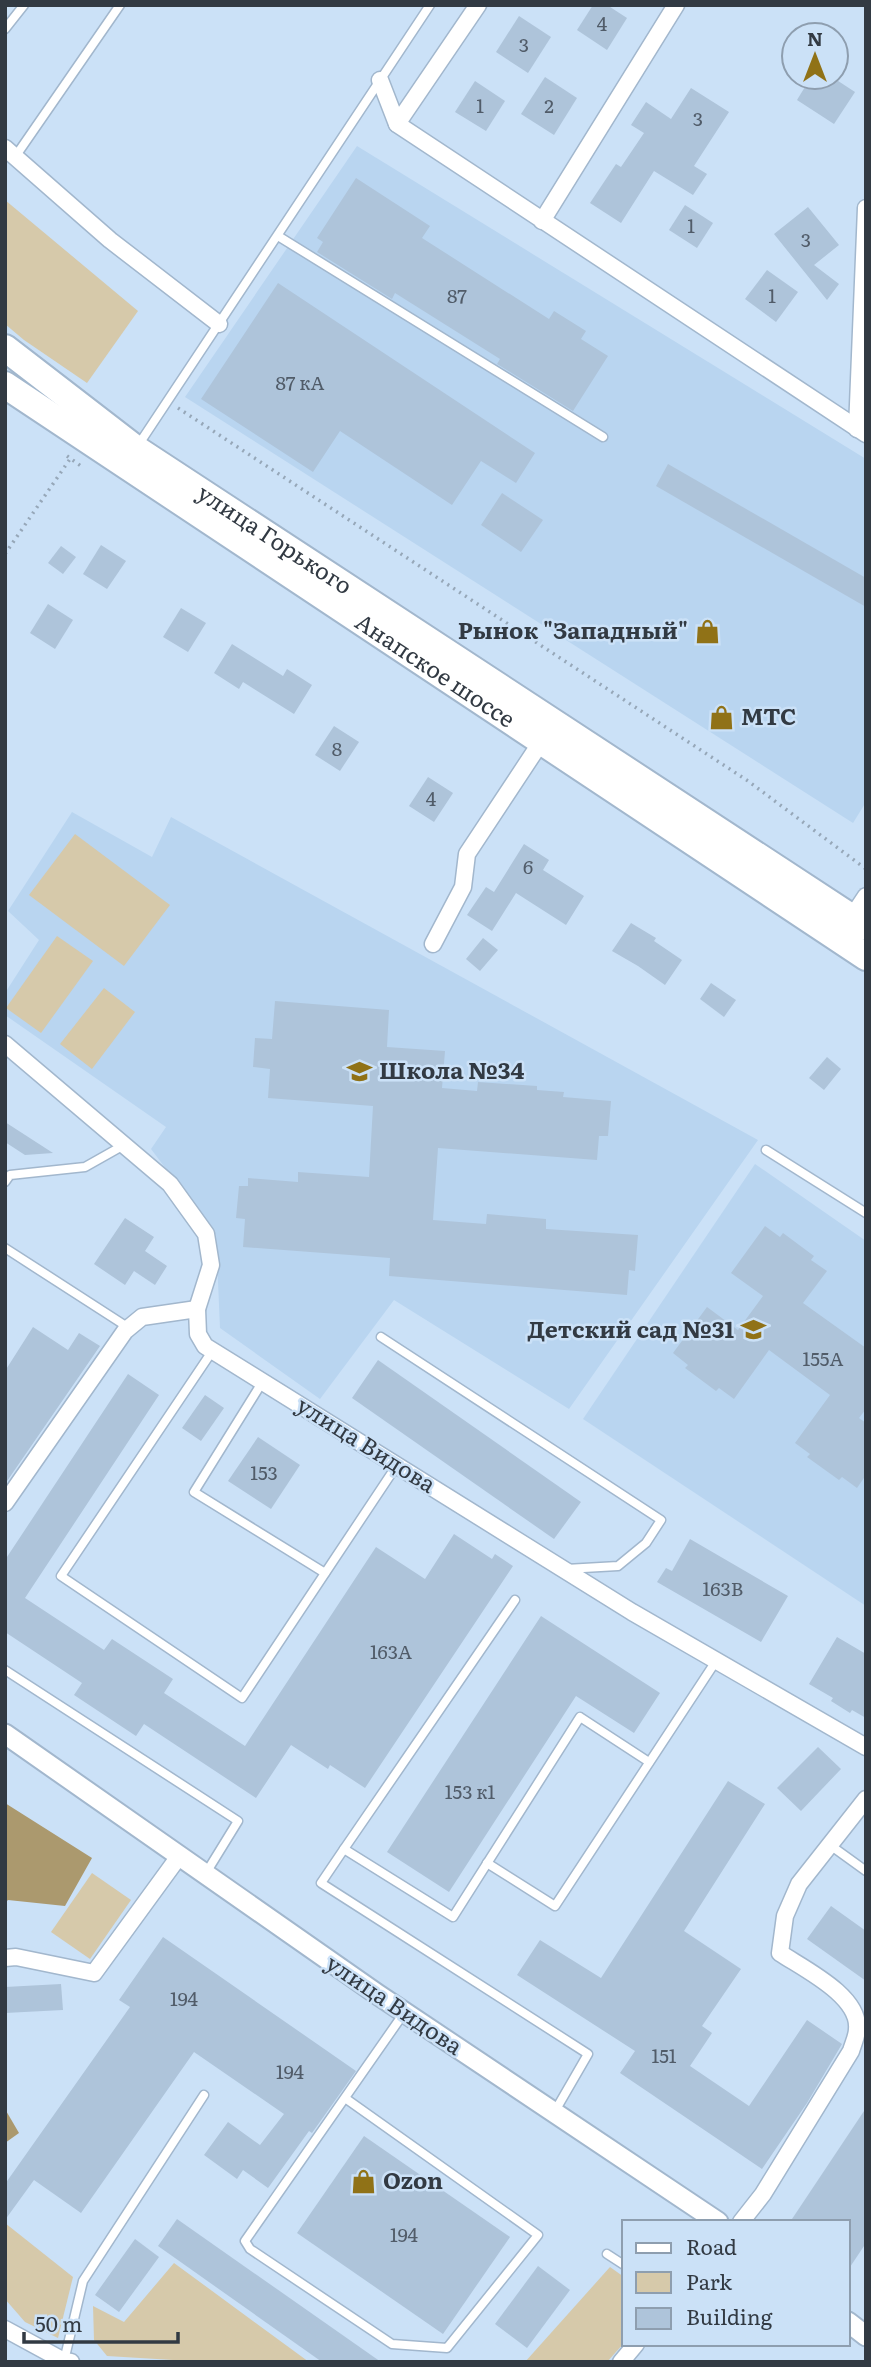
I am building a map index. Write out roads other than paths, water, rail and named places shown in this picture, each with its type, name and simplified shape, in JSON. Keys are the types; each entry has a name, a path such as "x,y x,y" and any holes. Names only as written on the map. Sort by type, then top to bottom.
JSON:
{"highway":[{"name":"улица Горького","path":"5,348 136,449 547,732"},
{"name":"Анапское шоссе","path":"5,384 547,732 866,957"},
{"name":"Анапское шоссе","path":"547,732 861,913"}],"street":[{"path":"397,124 478,5"},
{"path":"542,221 676,5"},
{"path":"380,80 397,124 862,432"},
{"path":"10,153 110,240 219,324"},
{"path":"862,432 866,208"},
{"path":"433,944 463,887 467,854 547,732"},
{"name":"улица Видова","path":"5,1044 170,1184 206,1234 211,1265 197,1309 198,1334 205,1346 563,1569 866,1747"},
{"path":"5,1503 129,1328 142,1317 197,1309"},
{"name":"улица Видова","path":"5,1734 404,2013 715,2220"},
{"path":"743,2220 763,2194 851,2051 860,2019 845,1997 780,1953 785,1916 799,1884 866,1798"},
{"path":"5,1958 16,1957 94,1973 180,1855"},
{"path":"850,2324 866,2336"},
{"path":"5,2329 64,2361 71,2362"},
{"path":"621,2362 634,2346"}],"lane":[{"path":"5,29 24,5"},
{"path":"10,153 120,5"},
{"path":"136,449 430,5"},
{"path":"278,236 603,437"},
{"path":"5,1182 10,1175 85,1167 124,1145"},
{"path":"766,1150 866,1213"},
{"path":"5,1248 129,1328"},
{"path":"381,1337 661,1520 646,1544 618,1566 563,1569"},
{"path":"213,1350 61,1576 242,1698 397,1465"},
{"path":"263,1381 194,1492 325,1573"},
{"path":"515,1600 321,1882 588,2054 554,2113"},
{"path":"487,1863 555,1906 716,1661"},
{"path":"5,1670 238,1821 206,1873"},
{"path":"344,1849 453,1917 580,1717 649,1762"},
{"path":"830,1845 866,1871"},
{"path":"345,2098 538,2235 447,2348 392,2344 250,2249 246,2241 345,2098 404,2013"},
{"path":"64,2361 83,2281 204,2095"},
{"path":"607,2254 622,2264"}],"place":[{"name":"Рынок \"Западный\"","path":"708,631"},
{"name":"МТС","path":"721,717"},
{"name":"Школа №34","path":"359,1071"},
{"name":"Детский сад №31","path":"754,1330"},
{"name":"Ozon","path":"363,2181"}]}
